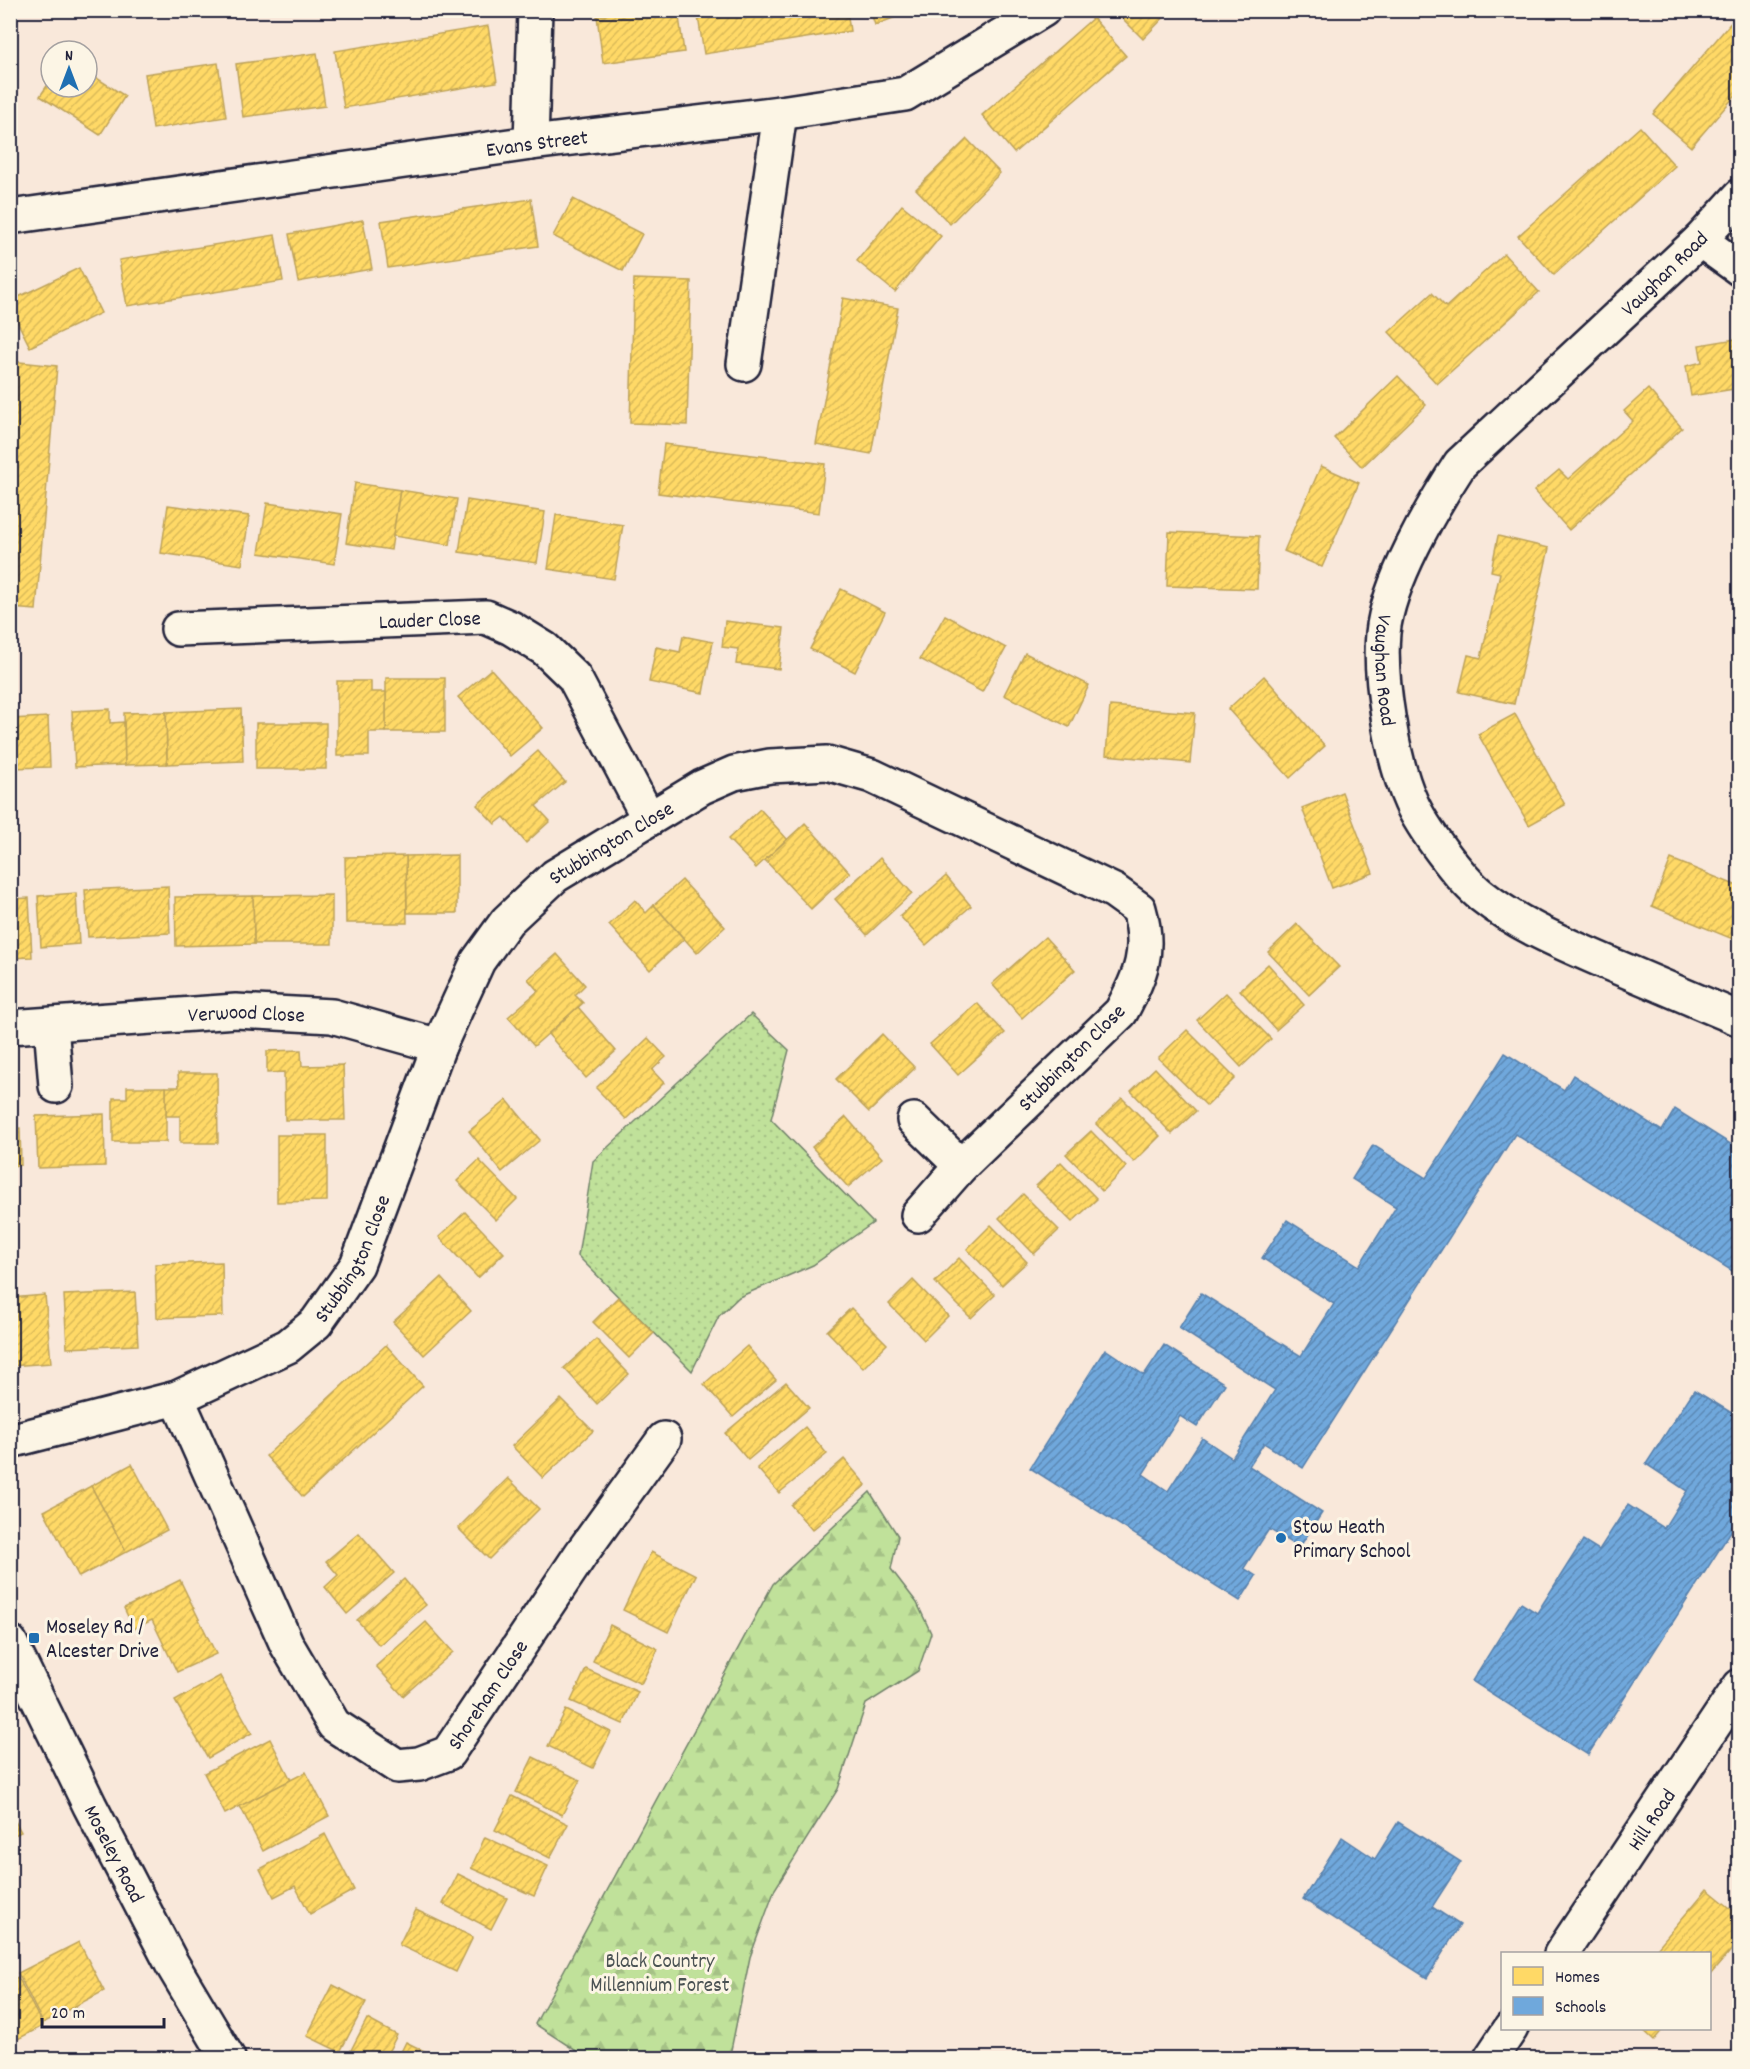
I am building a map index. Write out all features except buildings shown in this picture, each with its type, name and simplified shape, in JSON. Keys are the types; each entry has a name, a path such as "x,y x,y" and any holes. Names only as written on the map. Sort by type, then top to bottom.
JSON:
{"street":[{"path":"531,143 536,10"},
{"name":"Evans Street","path":"10,217 531,143 780,113 905,94 1043,10"},
{"path":"744,363 780,113"},
{"name":"Vaughan Road","path":"1740,196 1701,240 1460,464 1435,502 1389,603 1383,632 1383,678 1394,746 1411,802 1439,846 1480,894 1530,929 1740,1019"},
{"path":"1701,240 1740,269"},
{"name":"Lauder Close","path":"178,629 486,617 511,628 545,650 574,677 649,819"},
{"name":"Stubbington Close","path":"10,1441 177,1398 288,1346 315,1323 357,1265 439,1046 478,961 507,921 555,876 702,787 734,773 798,762 827,763 872,776 1114,891 1138,909 1146,945 1138,981 1120,1012 961,1166 918,1215"},
{"name":"Verwood Close","path":"10,1027 236,1011 332,1016 439,1046"},
{"path":"51,1025 56,1086"},
{"path":"914,1120 961,1166"},
{"name":"Shoreham Close","path":"177,1398 287,1645 334,1725 398,1766 419,1764 448,1753 581,1554 663,1439"},
{"name":"Moseley Road","path":"10,1642 20,1687 90,1806 167,1954 228,2058"},
{"name":"Hill Road","path":"1562,1952 1740,1686"},
{"path":"1491,2058 1510,2030"}],"green space":[{"path":"751,1014 789,1050 771,1119 873,1223 813,1265 739,1297 719,1316 692,1371 578,1256 593,1161"},
{"name":"Black Country Millennium Forest","path":"870,1492 898,1536 891,1569 917,1603 931,1633 918,1671 866,1704 838,1789 775,1889 750,1957 731,2050 737,2058 587,2058 535,2024 773,1584"}],"place":[{"name":"Stow Heath Primary School","path":"1281,1538"},
{"name":"Moseley Rd / Alcester Drive","path":"34,1638"}]}
